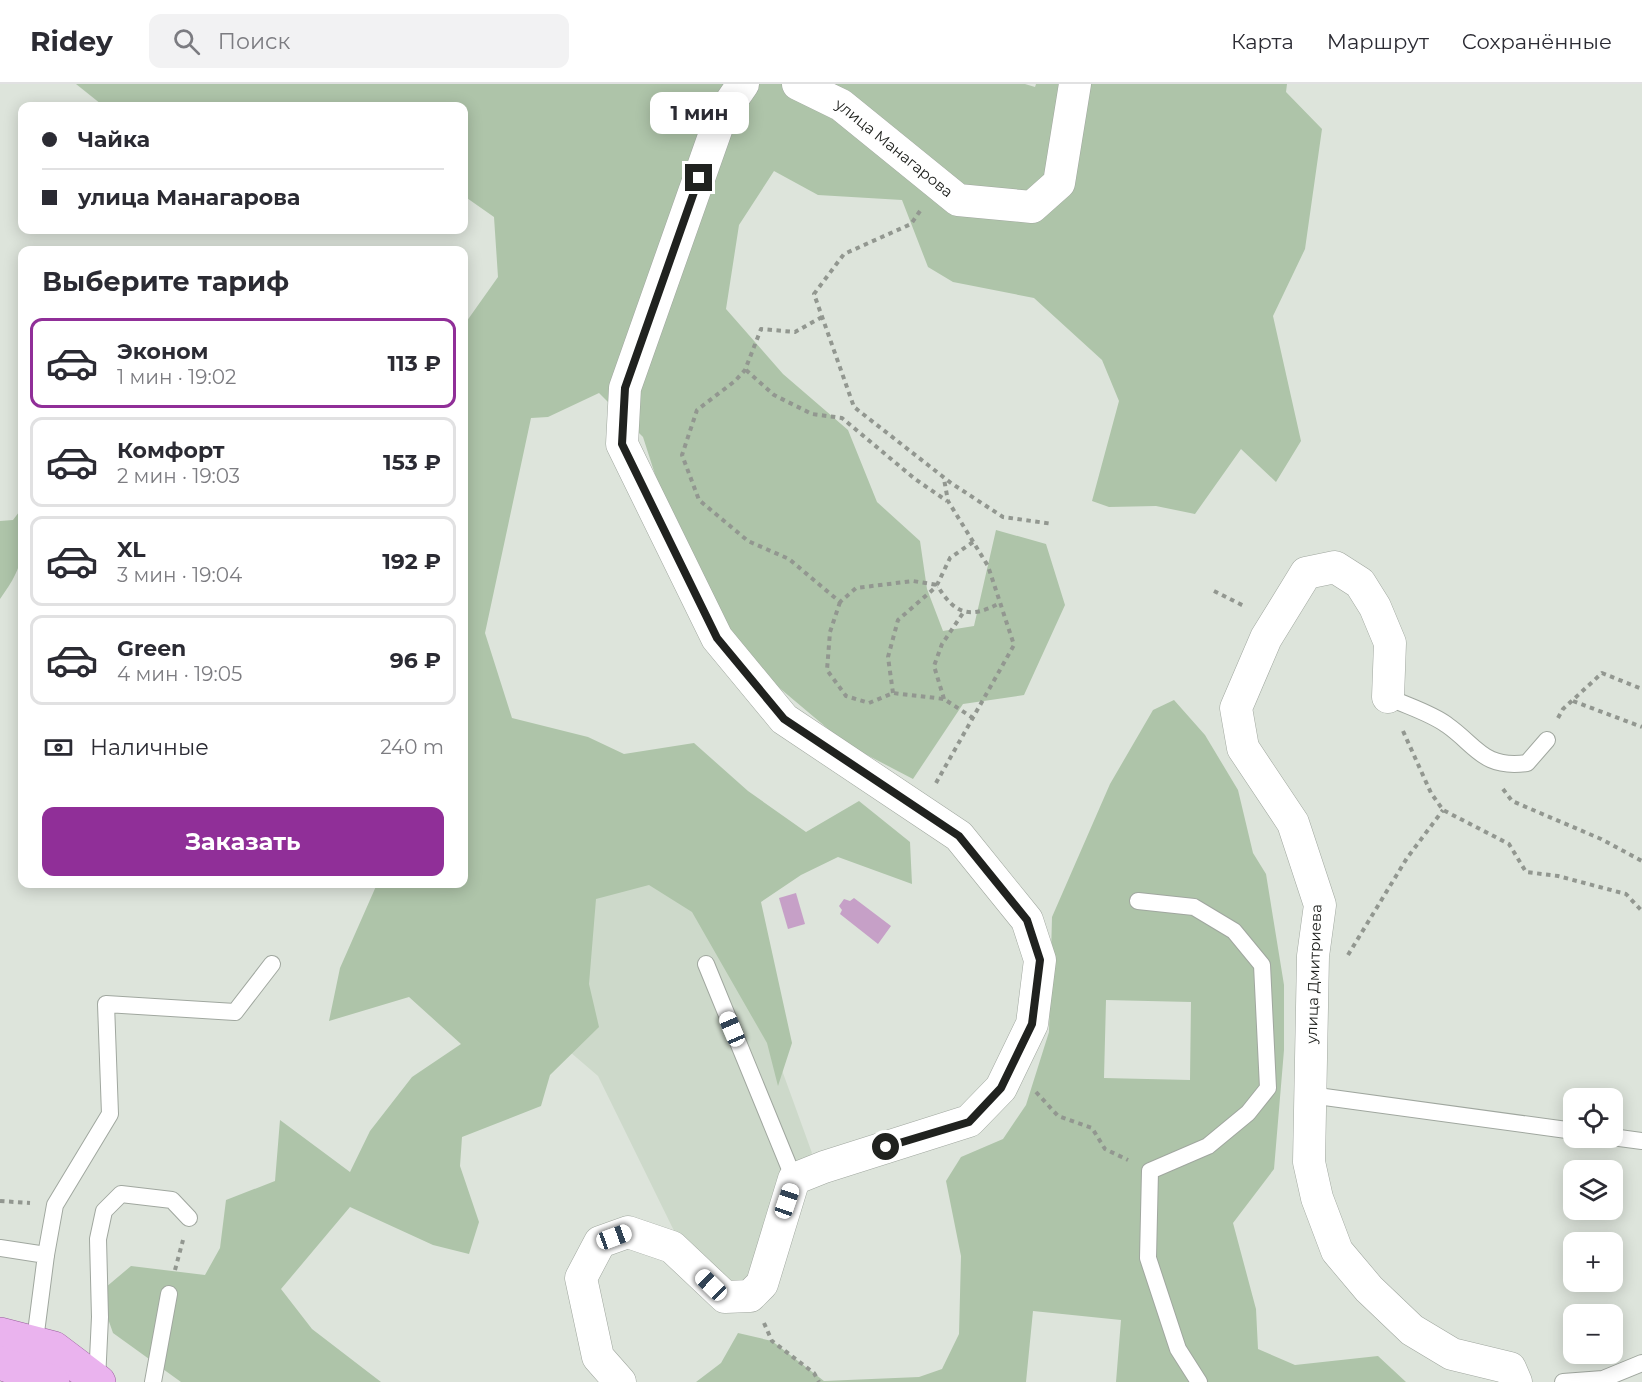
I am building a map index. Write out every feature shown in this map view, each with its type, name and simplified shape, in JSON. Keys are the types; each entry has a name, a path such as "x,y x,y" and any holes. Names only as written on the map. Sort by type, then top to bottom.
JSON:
{"main road":[{"path":"0,1334 63,1352 98,1381"},
{"path":"0,1363 49,1379"}],"street":[{"path":"620,1382 598,1357 581,1278 600,1242 628,1232 672,1246 724,1297 750,1296 762,1284 794,1179 824,1167 969,1122 1001,1088 1032,1024 1040,960 1027,920 959,836 784,719 717,638 622,444 625,388 721,116 743,84"},
{"name":"улица Манагарова","path":"798,84 841,105 958,200 1032,207 1059,183 1075,84"},
{"name":"улица Дмитриева","path":"1388,697 1390,643 1375,607 1360,583 1335,567 1306,573 1266,638 1236,708 1243,748 1293,823 1320,905 1313,956 1309,1162 1317,1198 1337,1251 1369,1289 1413,1330 1452,1354 1510,1368 1516,1382"}],"lane":[{"path":"1388,697 1447,724 1478,754 1510,765 1527,763 1547,740"},
{"path":"1137,901 1194,907 1234,931 1262,965 1268,1088 1248,1113 1208,1146 1150,1171 1148,1258 1178,1349 1199,1382"},
{"path":"49,1379 32,1344 55,1205 110,1114 106,1004 235,1012 272,964"},
{"path":"706,964 794,1179"},
{"path":"1310,1095 1563,1130"},
{"path":"1623,1138 1642,1141"},
{"path":"98,1381 100,1317 98,1239 104,1211 121,1194 172,1200 189,1218"},
{"path":"0,1248 46,1255"},
{"path":"153,1382 169,1294"},
{"path":"1563,1382 1603,1379 1642,1363"}],"path":[{"path":"940,184 911,224 844,254 814,294 854,407 944,478 1004,517 1053,524"},
{"path":"822,317 795,332 761,329 745,370 735,381 697,410 682,455 699,500 748,542 789,559 840,602"},
{"path":"745,370 774,395 812,414 842,418 915,479 948,501"},
{"path":"921,810 1014,645 988,566 948,501 944,478"},
{"path":"893,693 888,657 898,620 937,585 950,558 973,542"},
{"path":"937,585 913,581 856,588 840,602 830,632 827,670 846,696 869,703 893,693 944,699 973,718"},
{"path":"937,585 945,599 963,613 981,613 1000,603"},
{"path":"944,699 934,666 942,644 963,613"},
{"path":"1547,740 1563,709 1602,674 1642,688"},
{"path":"1388,697 1431,793 1443,810 1509,844 1526,872 1558,876 1626,894 1642,910"},
{"path":"1573,701 1642,727"},
{"path":"1478,754 1512,801 1601,839 1642,861"},
{"path":"1346,964 1348,954 1407,858 1443,810"},
{"path":"1036,1081 1036,1092 1058,1116 1092,1128 1105,1149"},
{"path":"169,1294 189,1218"},
{"path":"750,1296 772,1341 814,1373 819,1382"}],"shaded area":[{"path":"656,826 750,982 812,1153 781,1188 754,1275 736,1288 680,1243 598,1076 506,997 465,888 468,888 468,883"},
{"path":"796,893 805,924 788,929 779,898"},
{"path":"854,898 891,926 878,944 840,914 842,910 839,906 844,899 850,901"}],"green space":[{"path":"76,84 1025,84 1035,87 1036,84 1287,84 1286,92 1322,129 1305,249 1273,316 1301,441 1276,482 1241,449 1195,514 1156,506 1109,507 1092,501 1119,401 1102,360 1034,298 953,282 928,267 902,200 818,195 774,171 739,225 726,309 783,374 848,430 877,502 920,541 927,589 943,631 974,626 996,530 1046,544 1065,605 1024,695 963,704 913,779 846,744 750,663 693,578 643,437 599,393 548,417 531,418 485,633 512,718 588,737 624,754 694,743 748,791 806,832 859,801 910,842 912,884 838,857 801,875 761,902 792,1043 778,1086 767,1043 692,912 649,885 596,899 589,984 599,1027 550,1075 541,1106 462,1137 460,1166 479,1222 469,1254 433,1245 350,1207 281,1289 312,1329 381,1382 181,1382 113,1333 99,1293 131,1266 205,1275 220,1248 226,1200 275,1181 280,1120 350,1172 370,1131 412,1077 461,1044 409,997 329,1021 340,968 375,888 468,888 468,319 498,277 494,217 468,199 468,102 98,102"},
{"path":"18,513 18,568 0,599 0,521 13,520"},
{"path":"1174,700 1205,735 1238,790 1253,853 1266,874 1284,985 1284,1050 1274,1169 1233,1223 1256,1309 1258,1349 1295,1365 1378,1356 1406,1382 1116,1382 1121,1320 1033,1311 1026,1382 696,1382 721,1363 738,1333 772,1341 824,1381 919,1377 942,1369 959,1334 961,1256 946,1181 961,1157 1003,1139 1026,1105 1049,1032 1052,917 1110,784 1153,710","holes":["1106,1000 1191,1002 1190,1080 1104,1078"]}],"route":[{"path":"699,178 625,388 622,444 654,505 717,638 784,719 959,836 1027,920 1040,960 1032,1024 1001,1088 969,1122 886,1147"}]}
